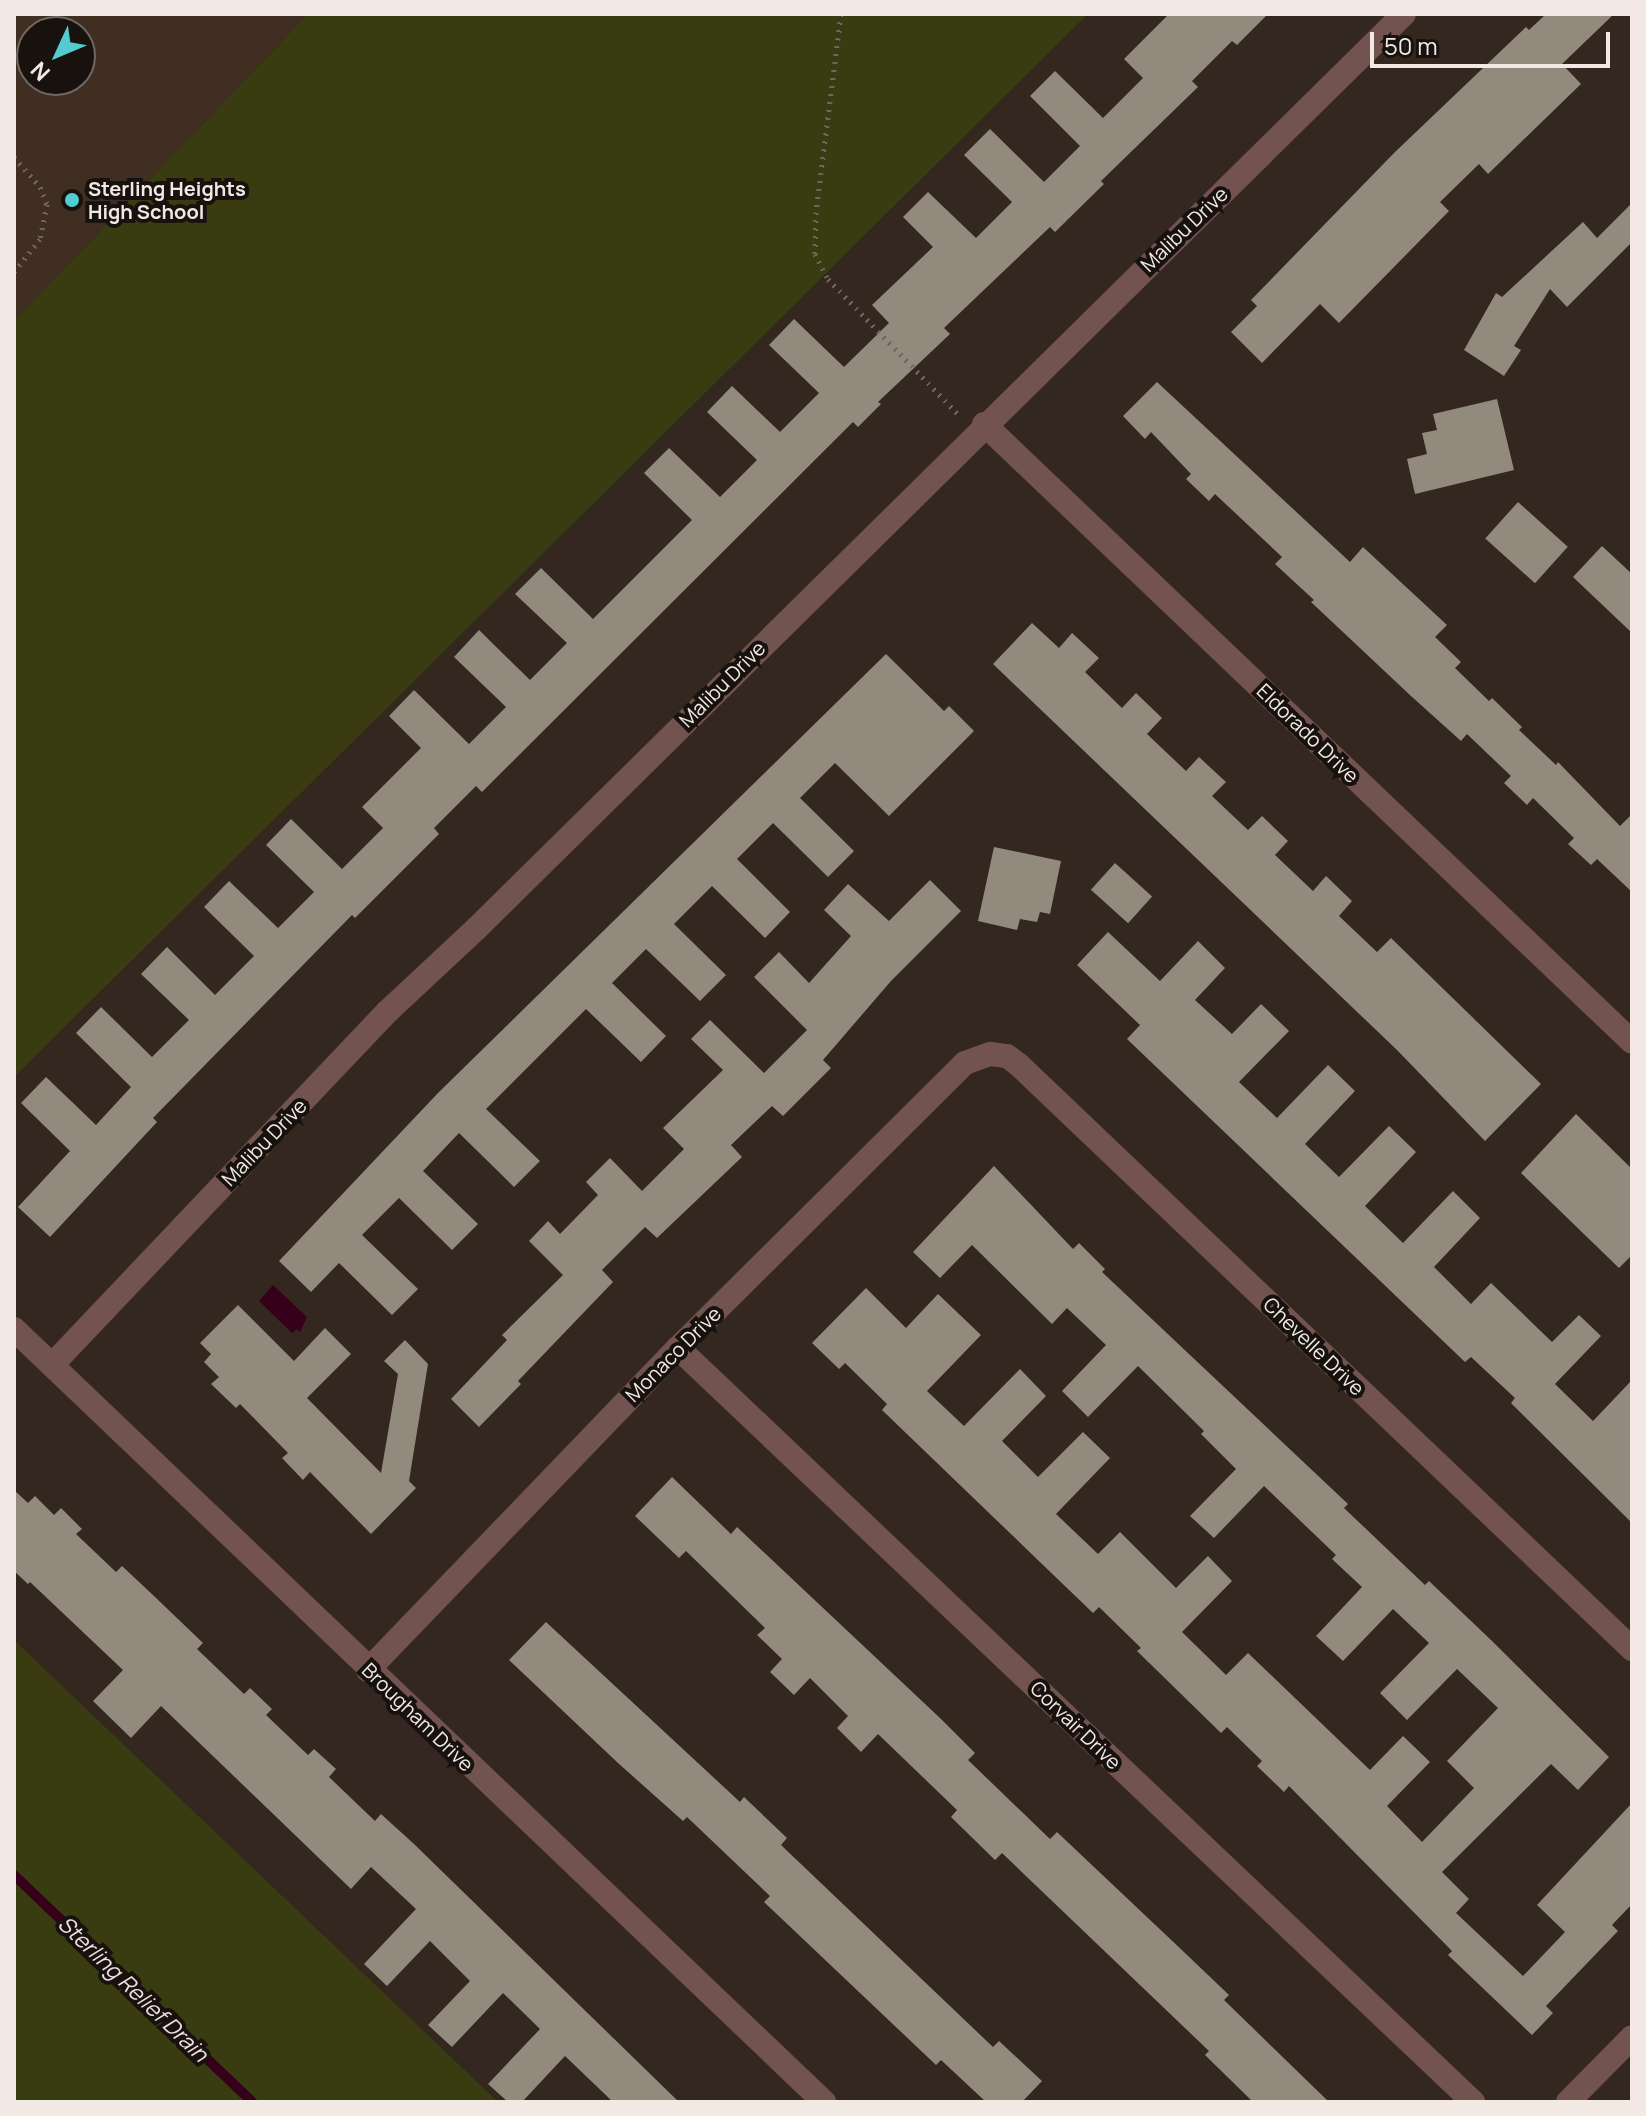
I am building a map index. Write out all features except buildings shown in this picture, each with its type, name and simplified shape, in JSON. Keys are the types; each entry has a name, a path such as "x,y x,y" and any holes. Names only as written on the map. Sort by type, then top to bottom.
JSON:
{"street":[{"name":"Malibu Drive","path":"52,1365 387,1012 476,929 973,422 1404,14"},
{"name":"Eldorado Drive","path":"973,422 1632,1042"},
{"name":"Monaco Drive","path":"368,1670 678,1348 965,1063 990,1054"},
{"name":"Chevelle Drive","path":"990,1054 1007,1056 1019,1065 1632,1649"},
{"name":"Brougham Drive","path":"14,1329 824,2102"},
{"name":"Corvair Drive","path":"678,1348 1473,2102"},
{"path":"1568,2102 1632,2037"}],"path":[{"path":"841,14 816,212 815,254 828,279 973,422"},
{"path":"14,157 40,187 47,204 40,239 14,272"}],"shaded area":[{"name":"Sterling Heights High School","path":"14,14 308,14 14,321"},
{"path":"308,14 1088,14 14,1077 14,321"},
{"path":"273,1285 307,1317 300,1332 297,1329 292,1333 259,1301"},
{"path":"14,1640 498,2102 14,2102"}],"waterway":[{"name":"Sterling Relief Drain","path":"14,1875 252,2102"}],"place":[{"name":"Sterling Heights High School","path":"72,200"}]}
